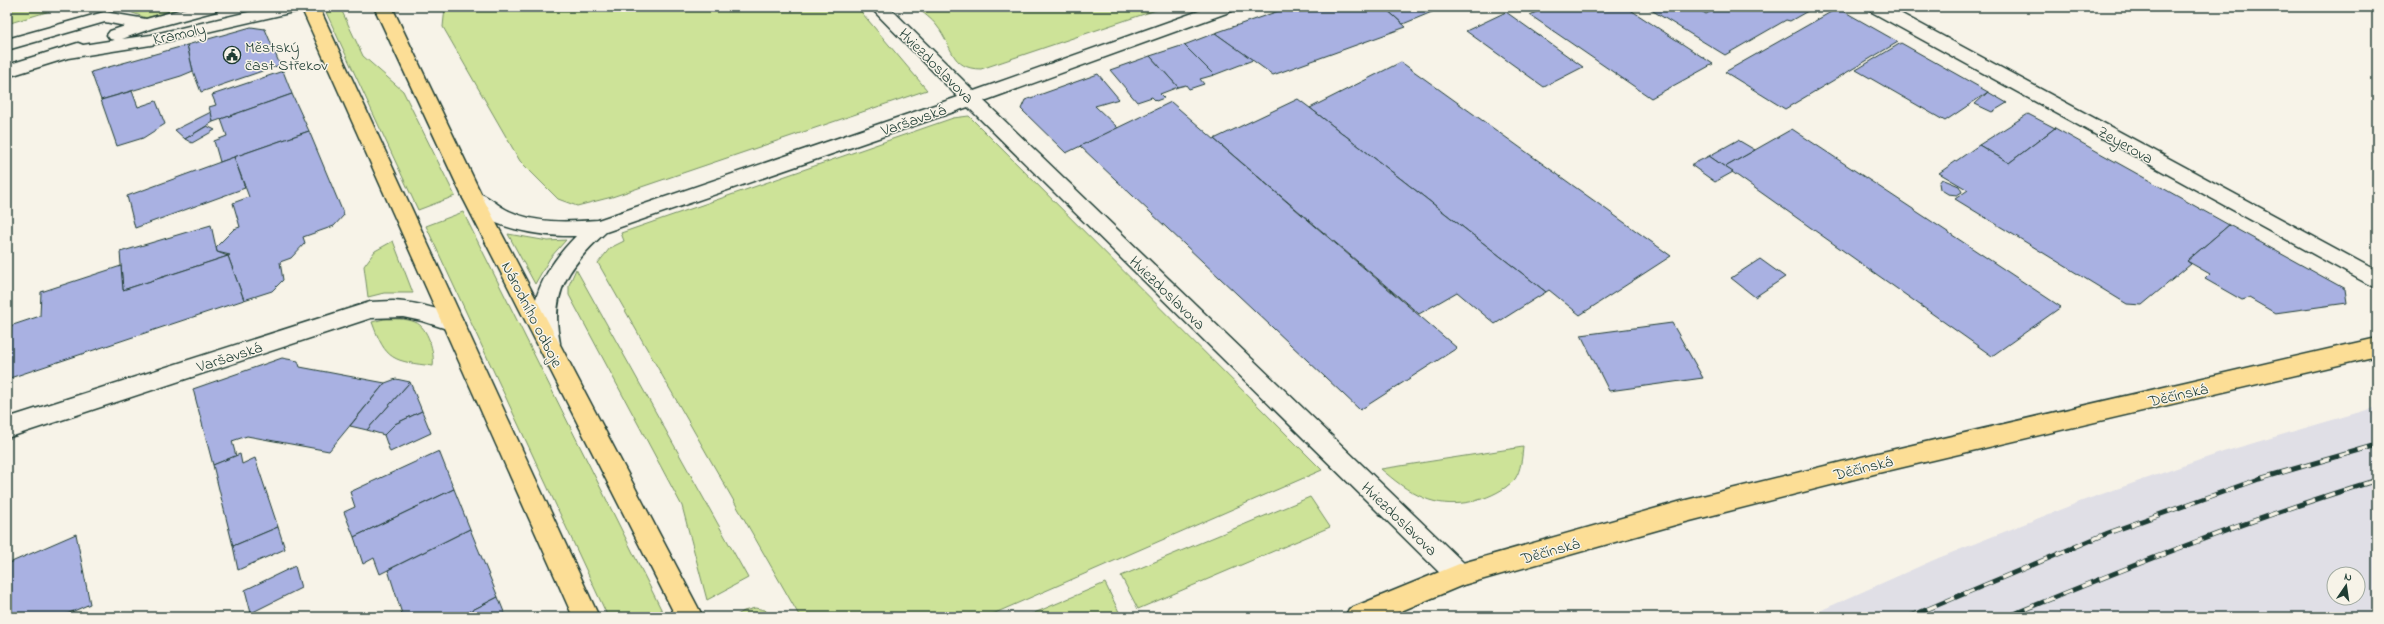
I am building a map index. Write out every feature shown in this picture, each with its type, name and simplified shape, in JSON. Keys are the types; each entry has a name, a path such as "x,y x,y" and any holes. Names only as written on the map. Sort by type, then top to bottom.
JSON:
{"main road":[{"path":"310,7 586,617"},
{"name":"Národního odboje","path":"383,7 473,198 690,617"},
{"name":"Děčínská","path":"1358,617 1459,575 1682,512 1878,463 2377,347"}],"street":[{"name":"Kramoly","path":"7,71 65,53 147,24 210,7"},
{"name":"Kramoly","path":"65,53 151,40 292,7"},
{"name":"Hviezdoslavova","path":"879,7 971,100 1459,575"},
{"name":"Varšavská","path":"473,198 498,216 527,225 554,229 600,227 971,100 1226,7"},
{"name":"Zeyerova","path":"1876,7 2377,281"},
{"path":"7,45 104,17 147,24"},
{"name":"Varšavská","path":"550,346 545,330 544,314 546,297 553,280 564,261 600,227"},
{"name":"Varšavská","path":"7,428 370,310 390,308 420,310 453,323"}],"shaded area":[{"path":"2377,407 2377,617 1806,617 1936,559 2082,501 2223,452"}],"green space":[{"path":"7,7 63,7 7,24"},
{"path":"117,7 183,7 146,18"},
{"path":"327,7 340,7 363,56 403,91 455,196 418,210 325,10"},
{"path":"445,7 857,7 927,90 612,197 577,206 558,199 520,161 443,27"},
{"path":"916,7 1165,7 981,69 971,68 958,61 953,55 937,26 930,18"},
{"path":"969,116 1322,470 986,617 800,617 598,263 610,248 624,241 621,233 953,118"},
{"path":"463,212 665,617 608,617 426,226"},
{"path":"508,234 548,241 566,240 550,258 535,284"},
{"path":"393,241 413,293 384,293 368,297 364,266 375,251"},
{"path":"576,269 748,578 707,600 682,506 569,295 569,285"},
{"path":"384,319 408,320 420,325 424,329 430,341 433,354 433,366 400,360 387,352 377,335 372,322"},
{"path":"1523,447 1520,468 1513,481 1497,493 1466,503 1445,503 1424,498 1406,489 1381,469"},
{"path":"1310,497 1330,527 1138,609 1121,576"},
{"path":"1105,583 1121,616 1025,617"},
{"path":"755,608 765,610 771,617 734,617 744,611"}],"building":[{"path":"1290,7 1384,7 1406,27 1273,75 1215,33"},
{"path":"1384,7 1444,7 1403,24"},
{"path":"1547,7 1626,7 1713,64 1651,98 1530,15"},
{"path":"1695,7 1706,14 1719,7 1815,7 1790,21 1786,20 1725,55 1648,8"},
{"path":"1838,8 1898,42 1785,109 1725,72"},
{"path":"1506,12 1583,67 1544,87 1466,31"},
{"name":"Městský čast Střekov","path":"251,27 265,29 280,65 201,92 193,71 187,45"},
{"path":"1215,33 1253,60 1214,75 1184,45"},
{"path":"1901,43 1988,92 1945,121 1856,70"},
{"path":"187,45 193,71 101,100 91,72"},
{"path":"1184,45 1214,75 1200,79 1204,84 1189,89 1186,85 1178,87 1150,56"},
{"path":"1150,56 1178,87 1160,94 1164,98 1156,101 1152,97 1137,102 1110,70"},
{"path":"1401,62 1671,256 1580,315 1549,290 1546,292 1310,108"},
{"path":"283,71 292,94 213,122 209,107 216,105 212,95"},
{"path":"1098,74 1119,99 1095,106 1118,128 1066,153 1021,109 1025,100"},
{"path":"132,91 138,107 156,101 165,124 143,138 117,146 101,100"},
{"path":"1988,92 2007,103 1992,112 1975,104"},
{"path":"292,94 309,131 220,162 214,141 227,136 221,119"},
{"path":"1298,99 1546,292 1495,324 1457,292 1419,314 1214,139"},
{"path":"1171,102 1457,348 1360,410 1080,146"},
{"path":"211,112 213,122 185,139 175,130"},
{"path":"2028,114 2055,128 2009,163 1979,145"},
{"path":"207,126 215,130 192,143 185,139"},
{"path":"2055,128 2229,225 2187,261 2191,264 2142,305 2127,304 1955,199 1968,190 1939,173 1979,145 2009,163"},
{"path":"1792,129 2061,307 1992,356 1725,167"},
{"path":"309,131 344,215 334,226 303,237 305,243 291,258 280,262 283,280 272,291 244,300 228,256 230,255 217,252 216,247 234,229 240,227 233,203 249,197 234,157"},
{"path":"1738,140 1755,150 1725,167 1709,156"},
{"path":"1709,156 1733,172 1715,182 1691,165"},
{"path":"234,157 245,188 135,228 127,196"},
{"path":"1942,179 1959,186 1962,192 1957,195 1948,194 1940,189 1939,183"},
{"path":"211,225 217,252 228,256 123,290 120,252"},
{"path":"2229,225 2345,289 2347,303 2275,313 2249,298 2242,300 2205,279 2210,274 2187,261"},
{"path":"228,256 244,300 7,379 7,327 40,316 41,292 121,266 123,290"},
{"path":"1760,259 1785,277 1755,297 1731,278"},
{"path":"1672,323 1703,378 1609,391 1581,335"},
{"path":"282,358 298,361 300,367 385,383 329,451 247,436 232,441 236,456 213,465 193,389"},
{"path":"396,379 410,382 367,430 350,426 385,383"},
{"path":"410,382 422,411 395,424 384,435 367,430"},
{"path":"422,411 431,433 390,452 384,435 395,424"},
{"path":"439,451 454,489 354,537 344,512 355,507 350,492"},
{"path":"240,454 242,464 255,458 278,527 233,546 213,465"},
{"path":"454,489 470,529 380,574 374,558 363,564 354,537"},
{"path":"278,527 285,549 238,570 233,546"},
{"path":"470,529 498,597 459,617 403,617 388,570"},
{"path":"76,534 90,604 60,617 7,617 7,564"},
{"path":"295,566 301,588 251,613 245,590"},
{"path":"498,597 506,617 459,617"}],"railway":[{"path":"1909,617 2108,533 2259,479 2377,445"},
{"path":"2007,617 2190,544 2282,511 2377,480"}],"place":[{"name":"Městský čast Střekov","path":"232,55"}]}
